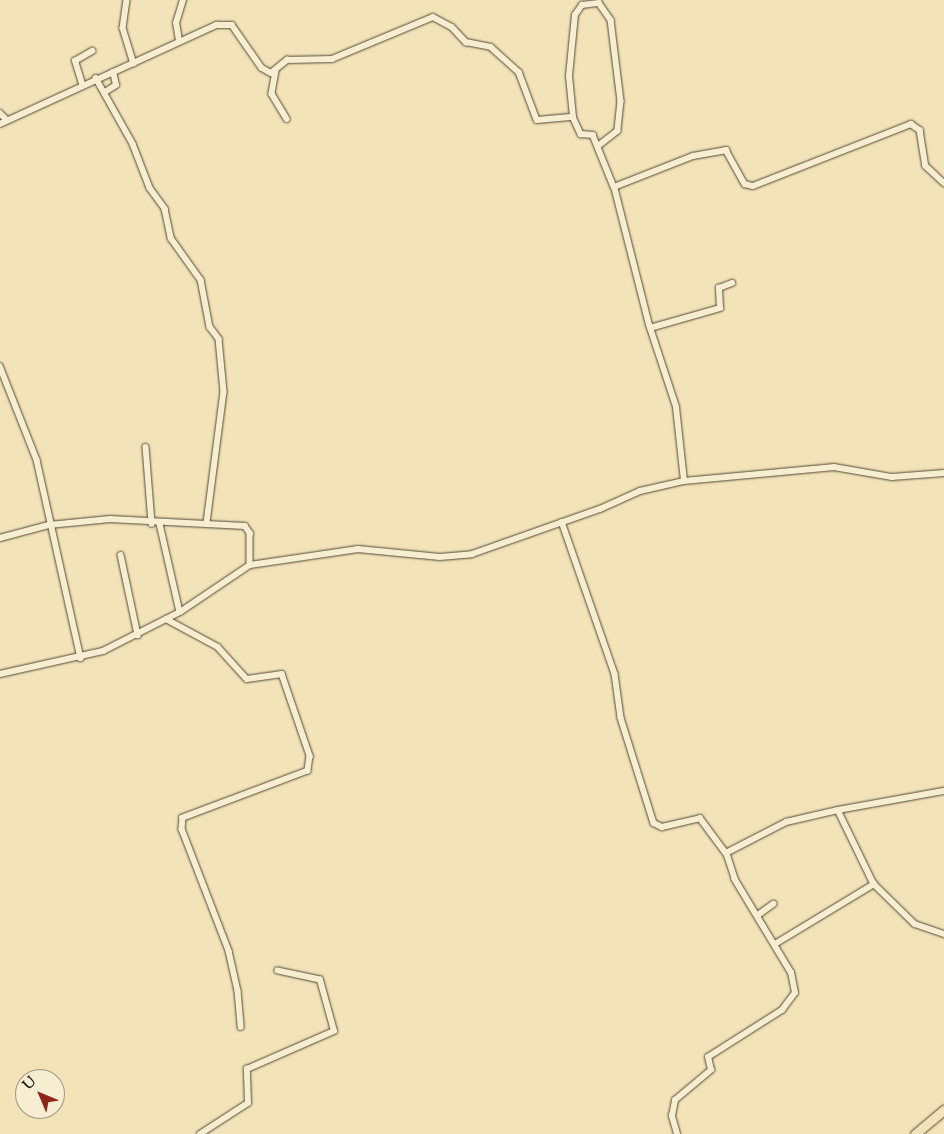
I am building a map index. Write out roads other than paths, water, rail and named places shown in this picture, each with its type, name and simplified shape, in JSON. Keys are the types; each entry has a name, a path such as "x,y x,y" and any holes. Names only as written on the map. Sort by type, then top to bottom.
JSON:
{"main road":[{"path":"915,1134 944,1110"}],"street":[{"path":"127,0 123,28 134,63"},
{"path":"179,41 176,23 184,0"},
{"path":"599,146 618,131 621,101 610,20 599,3 582,5 575,15 569,76 573,117 581,134 593,135 614,187 650,328 676,407 684,482"},
{"path":"287,119 272,94 276,71 288,59 332,59 433,17 470,44 491,47 519,72 536,120 573,117"},
{"path":"0,124 82,84 134,63 179,41 230,24 264,70 276,71"},
{"path":"82,84 75,61 92,51"},
{"path":"105,92 116,84 113,72"},
{"path":"96,78 133,144 150,188 165,209 171,238 203,285 210,327 218,338 223,396 207,523"},
{"path":"0,113 6,120"},
{"path":"614,187 693,156 726,150 745,184 753,186 911,124 920,130 926,166 944,183"},
{"path":"650,328 720,308 720,288 732,283"},
{"path":"0,366 37,460 49,525 81,658"},
{"path":"146,447 152,524"},
{"path":"0,674 81,658 138,634 180,612 250,565 358,549 464,555 562,522 640,491 684,482 834,467 892,477 944,473"},
{"path":"0,538 49,525 110,519 152,524 207,523 248,528 250,565"},
{"path":"562,522 615,674 621,718 654,822 662,828 700,818 726,853 735,880 758,915 793,980 793,1000 708,1057 711,1070 675,1100 672,1111 677,1134"},
{"path":"160,524 180,612"},
{"path":"121,555 138,634"},
{"path":"166,619 218,647 247,679 282,674 310,756 308,771 183,818 182,829 228,950 238,991 241,1027"},
{"path":"726,853 786,822 838,810 944,791"},
{"path":"838,810 874,884 915,924 944,934"},
{"path":"774,944 874,884"},
{"path":"758,915 773,904"},
{"path":"200,1134 248,1103 247,1069 334,1031 320,980 278,971"}]}
